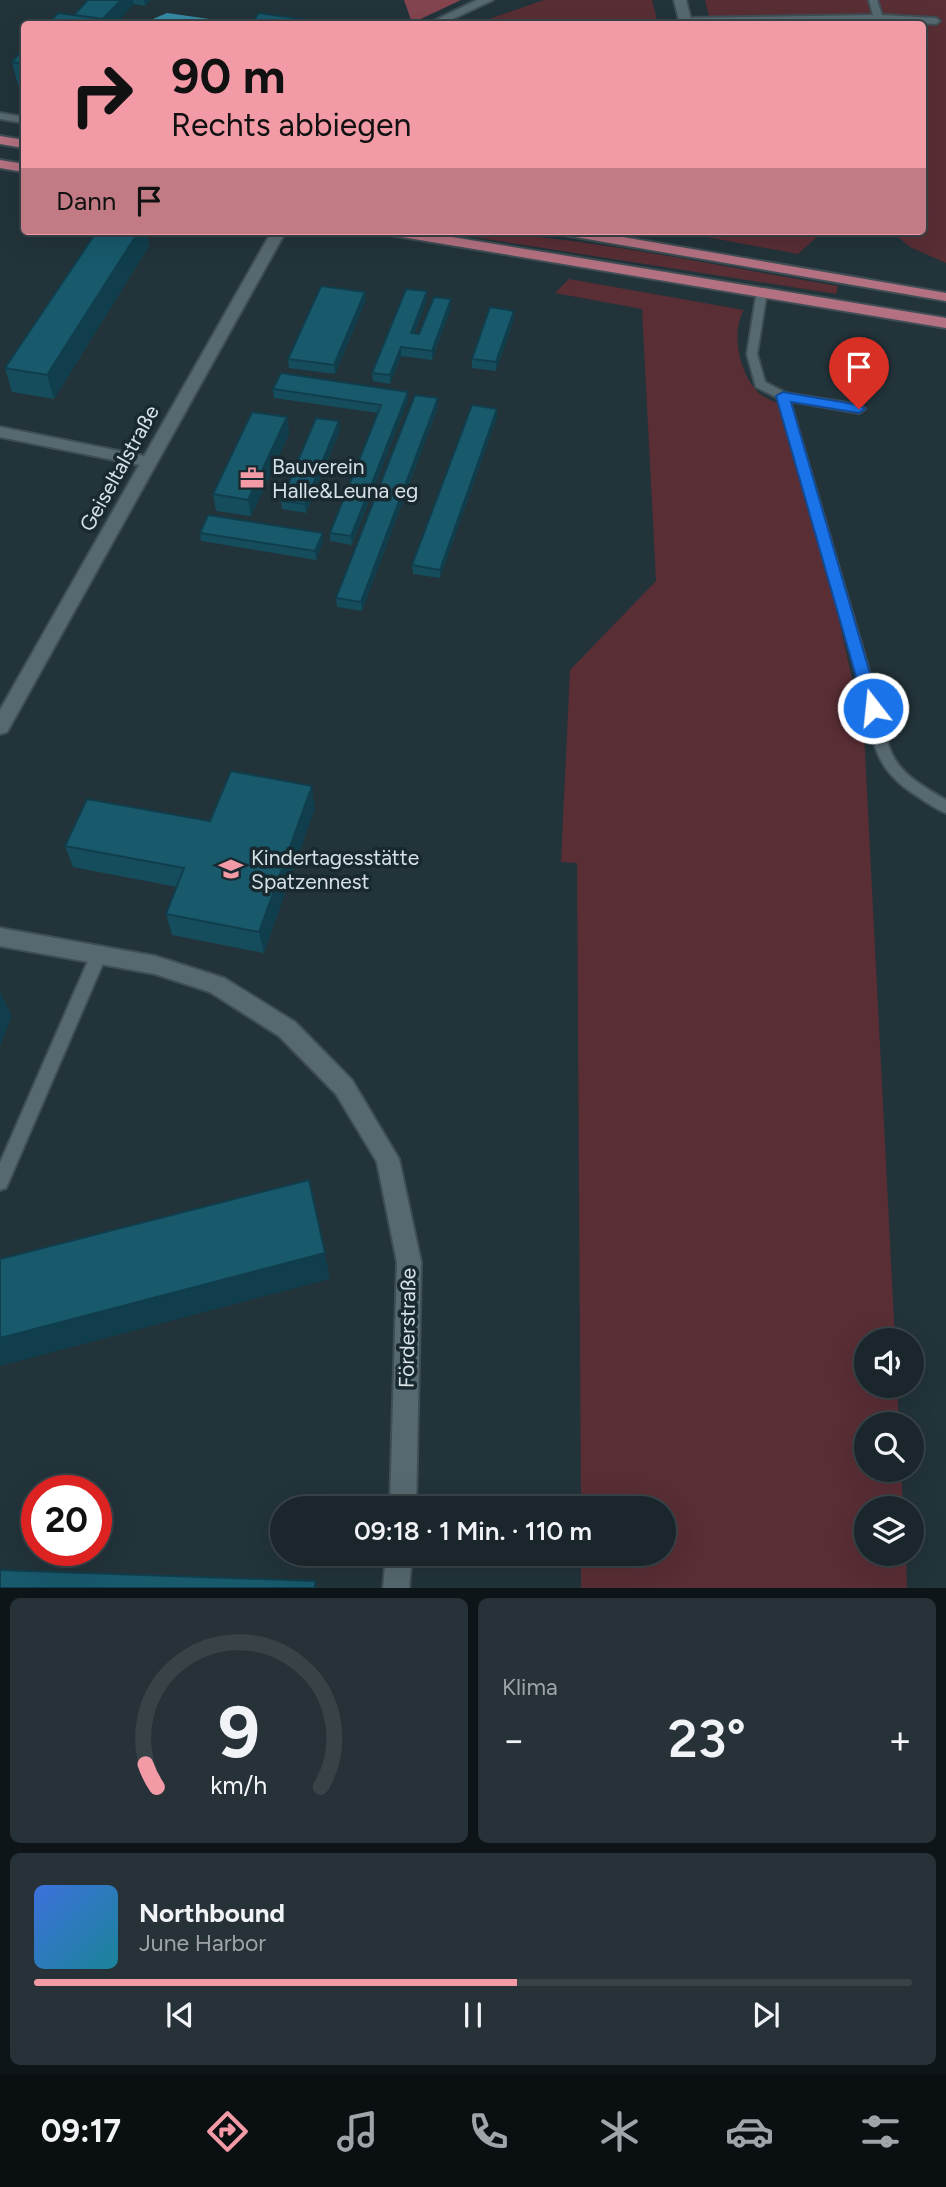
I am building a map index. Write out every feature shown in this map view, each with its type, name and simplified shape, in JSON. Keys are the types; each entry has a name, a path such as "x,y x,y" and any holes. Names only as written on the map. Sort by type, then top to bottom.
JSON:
{"main road":[{"path":"0,140 21,144"},
{"path":"0,164 21,168"},
{"path":"415,235 762,291 946,324"},
{"path":"587,235 946,297"}],"street":[{"path":"440,21 487,0"},
{"path":"680,0 685,21"},
{"name":"Geiseltalstraße","path":"0,727 277,235"},
{"path":"0,432 149,462"},
{"name":"Förderstraße","path":"0,937 155,965 217,985 287,1029 344,1087 388,1159 410,1262 403,1496"},
{"path":"396,1588 398,1566"}],"lane":[{"path":"873,0 878,17"},
{"path":"749,21 878,17 936,21"},
{"path":"0,116 21,120"},
{"path":"762,291 752,355 760,384 783,396 859,409"},
{"path":"783,396 873,708 883,760 901,780 946,807"},
{"path":"0,1182 99,954"}],"shaded area":[{"path":"404,0 461,0 416,21 411,21"},
{"path":"544,0 652,0 657,20 673,21 484,21"},
{"path":"705,0 946,0 946,263 910,247 896,235 926,235 926,21 710,21"},
{"path":"460,235 535,237 637,251 838,286 836,294"},
{"path":"696,235 815,235 816,238 798,254"},
{"path":"569,279 744,310 738,330 742,366 760,394 780,404 825,558 864,732 894,1328 854,1328 854,1398 898,1398 898,1412 854,1412 854,1482 902,1482 902,1496 854,1496 854,1566 906,1566 907,1588 581,1588 581,1566 676,1566 676,1496 581,1496 577,863 561,862 570,670 656,581 642,309 555,293"}],"water":[{"path":"167,13 224,21 148,21"}],"building":[{"path":"88,0 121,0 103,19 74,15"},
{"path":"58,13 117,21 51,21"},
{"path":"259,13 307,20 306,21 253,21"},
{"path":"21,52 21,64 12,62"},
{"path":"94,235 136,235 47,375 5,368"},
{"path":"321,286 365,292 334,365 288,359"},
{"path":"406,289 427,291 411,333 419,334 434,297 451,299 432,351 401,347 390,375 372,373"},
{"path":"490,307 514,311 496,362 472,359"},
{"path":"281,373 408,392 351,536 330,533 381,405 273,389"},
{"path":"415,395 438,398 361,602 336,598"},
{"path":"472,405 497,409 440,570 412,565"},
{"path":"252,412 287,417 248,500 213,494"},
{"path":"316,418 339,421 305,504 281,501"},
{"path":"208,515 323,533 315,551 200,533"},
{"path":"231,771 312,786 259,932 166,914 184,868 65,846 87,799 210,821"},
{"path":"309,1180 325,1253 0,1338 0,1259"},
{"path":"0,1570 315,1581 315,1588 0,1588"}],"place":[{"name":"Bauverein Halle&Leuna eg","path":"252,478"},
{"name":"Kindertagesstätte Spatzennest","path":"231,869"}],"route":[{"path":"859,409 783,396 873,708"}]}
